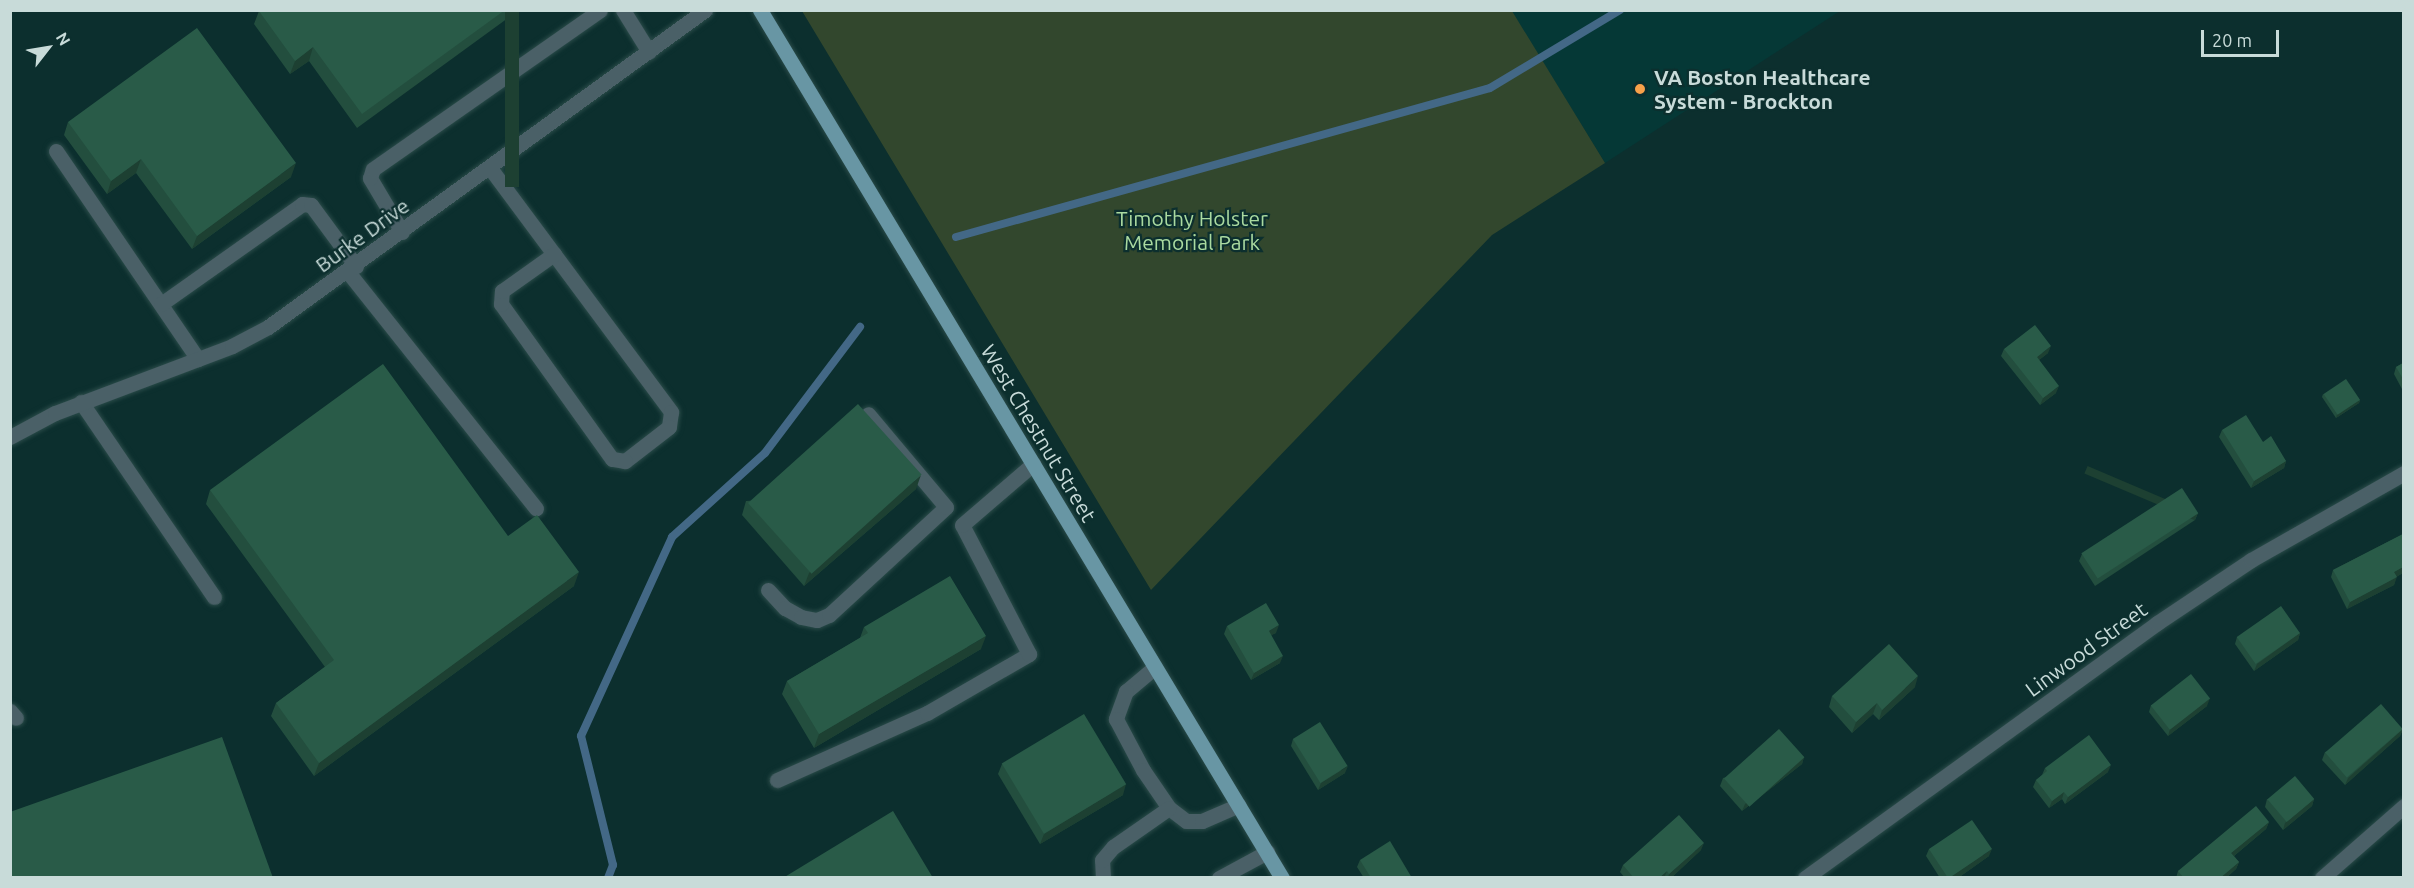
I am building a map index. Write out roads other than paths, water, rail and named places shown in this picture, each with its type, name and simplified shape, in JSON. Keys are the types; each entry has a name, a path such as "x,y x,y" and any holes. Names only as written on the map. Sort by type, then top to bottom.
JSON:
{"main road":[{"name":"West Chestnut Street","path":"760,10 1282,878"}],"street":[{"path":"402,232 370,178 373,169 600,10"},
{"path":"623,10 649,52"},
{"name":"Burke Drive","path":"10,437 81,402 198,359 268,327 352,269 705,10"},
{"path":"56,151 198,359"},
{"path":"490,168 554,254 671,412 669,427 625,461 612,459 501,304 502,291 554,254"},
{"path":"160,304 302,204 311,205 352,269 536,508"},
{"path":"81,402 214,597"},
{"path":"777,780 927,713 1029,654 962,525 868,414"},
{"path":"962,525 1033,464"},
{"name":"Linwood Street","path":"1805,878 2157,623 2251,560 2403,473"},
{"path":"768,590 785,608 801,617 817,620 829,615 946,507"},
{"path":"1155,667 1126,691 1116,719 1143,770 1169,808 1186,821 1202,821 1239,805"},
{"path":"2322,878 2403,806"},
{"path":"1103,878 1102,860 1113,847 1169,808"},
{"path":"1219,878 1267,852"}],"waterway":[{"path":"956,237 1490,88 1620,10"},
{"path":"608,878 613,865 581,736 672,537 765,453 860,327"}],"place":[{"name":"VA Boston Healthcare System - Brockton","path":"1640,89"}],"park label":[{"name":"Timothy Holster Memorial Park","path":"1192,230"}]}
